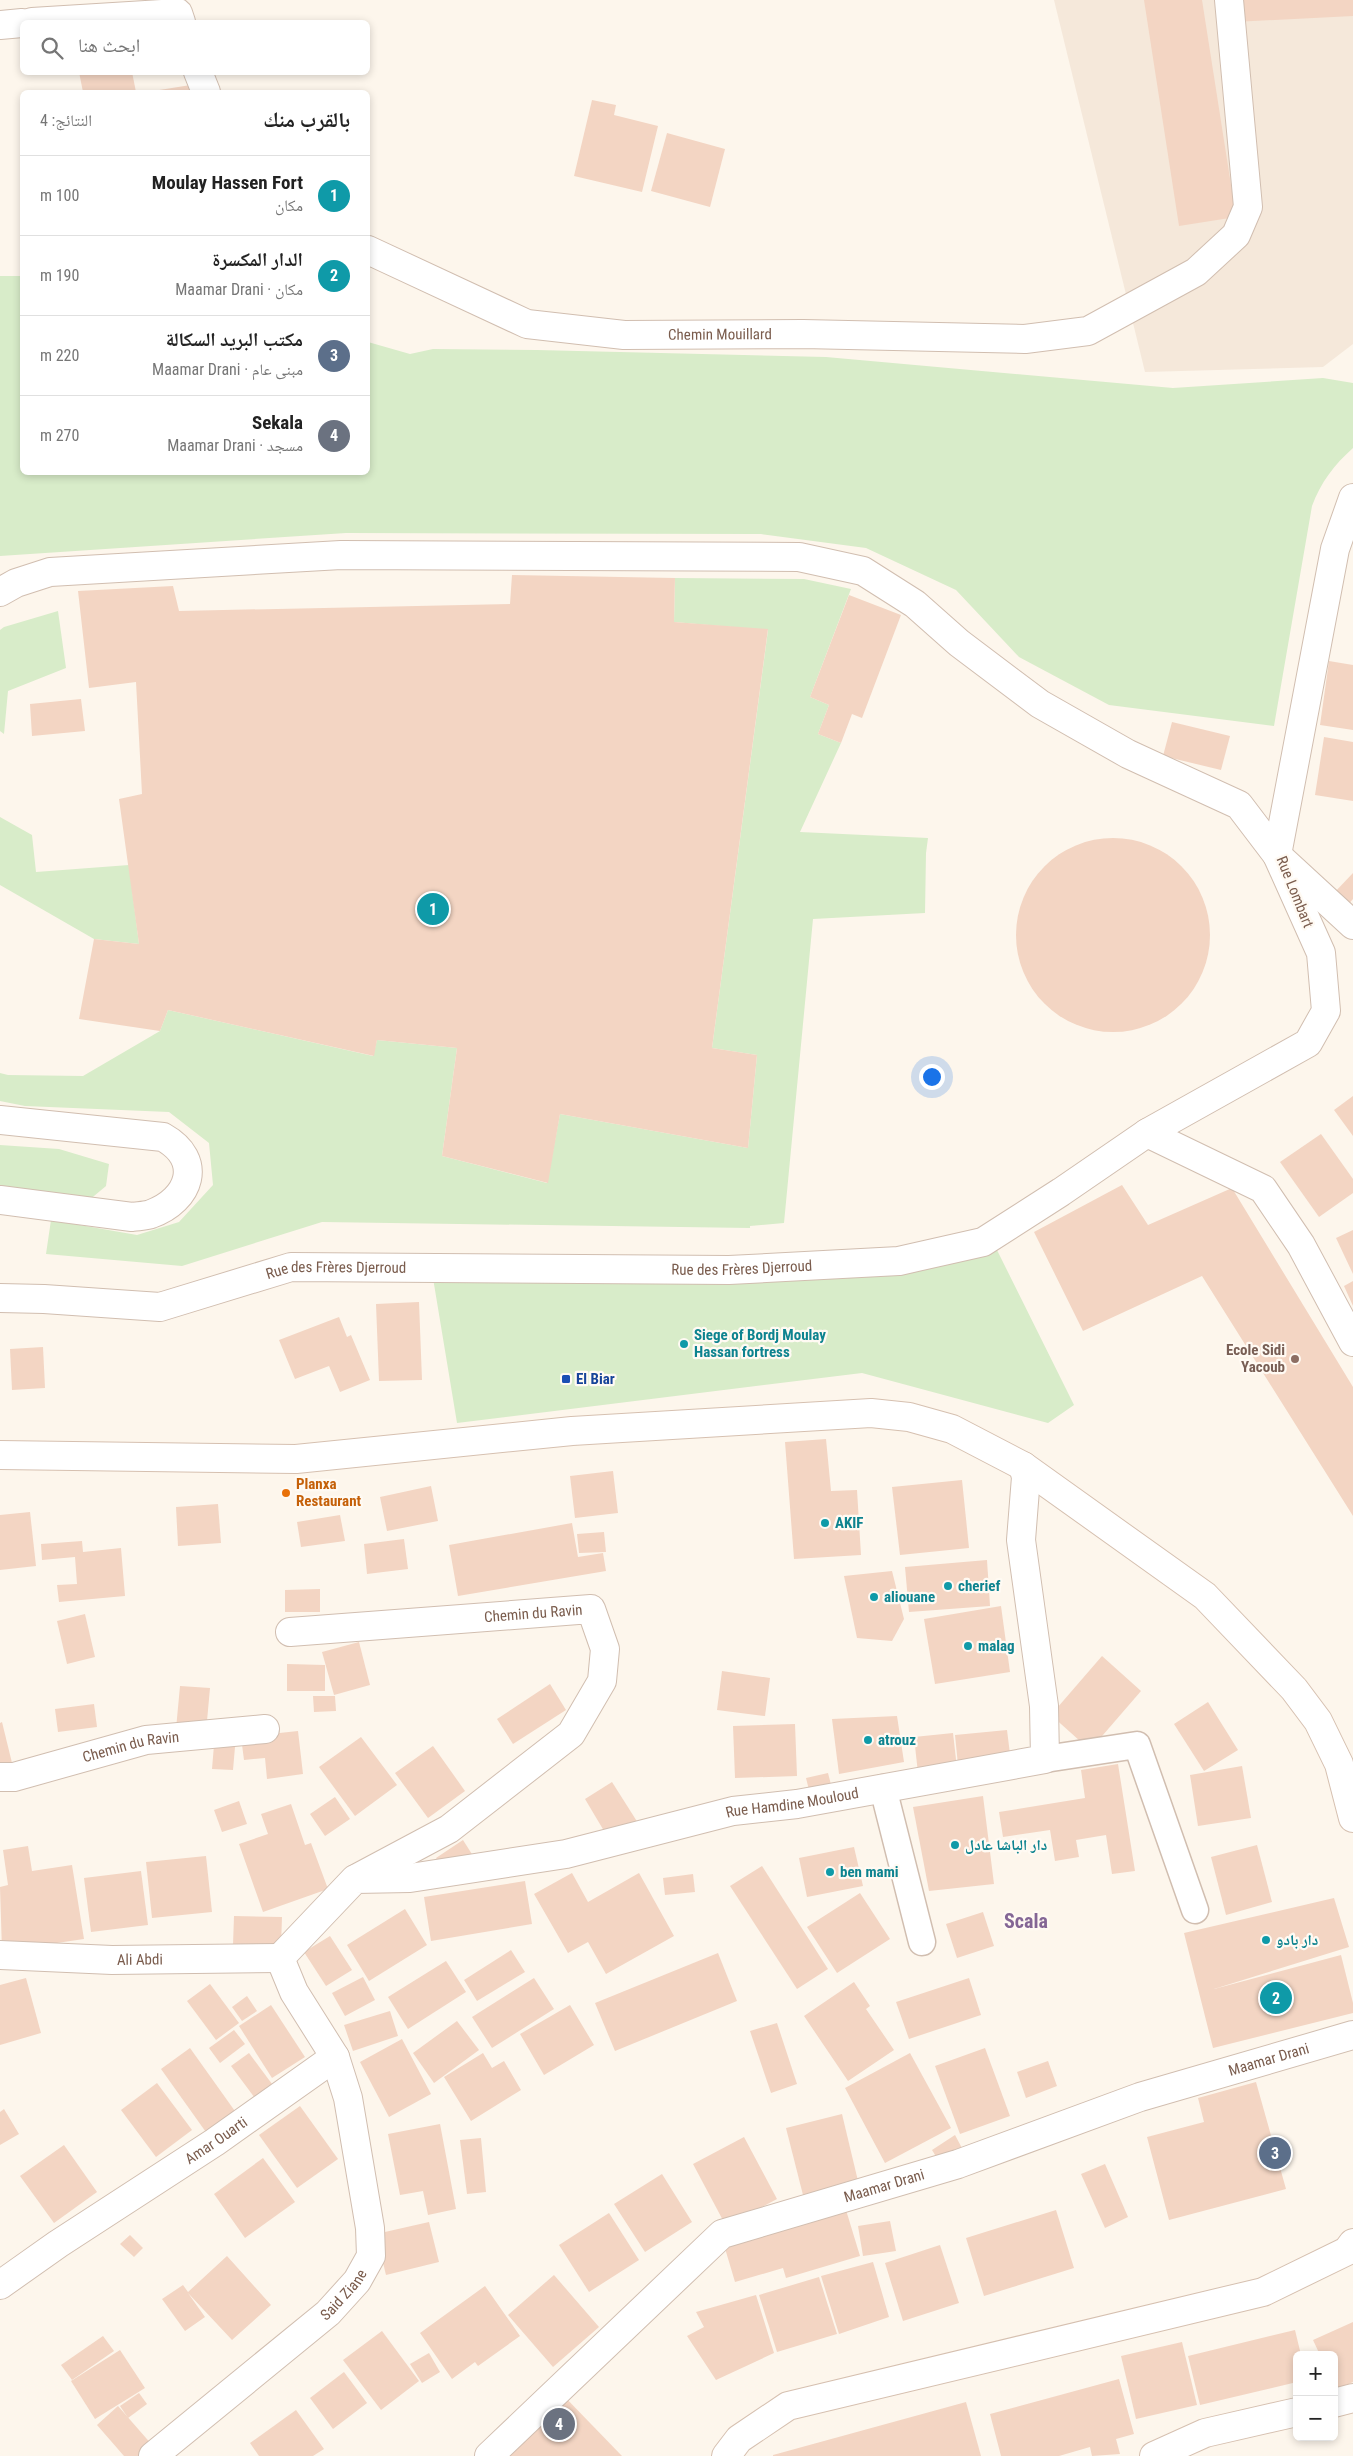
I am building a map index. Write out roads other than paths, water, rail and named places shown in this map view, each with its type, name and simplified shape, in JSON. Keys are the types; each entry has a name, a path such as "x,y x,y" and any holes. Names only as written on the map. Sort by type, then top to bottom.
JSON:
{"street":[{"name":"Chemin Mouillard","path":"370,251 527,324 624,335 803,334 1025,339 1088,331 1196,272 1236,235 1248,207 1228,0"},
{"path":"106,20 179,18"},
{"path":"0,25 20,23"},
{"path":"199,75 205,90"},
{"name":"Rue Lombart","path":"1147,1133 1308,1043 1326,1012 1321,953 1277,856 1335,549 1353,498"},
{"path":"0,592 16,583 50,572 341,555 799,557 863,571 915,604 959,643 1040,704 1128,754 1239,805 1277,856 1353,925"},
{"path":"0,1120 163,1137 180,1150 190,1170 188,1180 178,1197 151,1215 132,1217 0,1200"},
{"path":"1147,1133 1263,1189 1300,1245 1353,1342"},
{"name":"Rue des Frères Djerroud","path":"0,1298 160,1307 291,1267 729,1270 899,1261 983,1242 1062,1192 1147,1133"},
{"path":"0,1455 296,1459 572,1432 871,1413 909,1417 952,1429 1023,1466 1205,1596 1294,1688 1318,1721 1339,1764 1353,1818"},
{"path":"1023,1466 1026,1477 1021,1540 1044,1706 1045,1759 1136,1745 1195,1910"},
{"name":"Chemin du Ravin","path":"290,1632 591,1609 605,1649 602,1681 571,1734 448,1829 355,1879"},
{"name":"Chemin du Ravin","path":"0,1777 14,1777 146,1740 265,1729"},
{"name":"Rue Hamdine Mouloud","path":"355,1879 410,1878 566,1854 733,1811 797,1804 1045,1759"},
{"path":"883,1788 922,1942"},
{"path":"335,2057 294,1992 280,1958 355,1879"},
{"name":"Ali Abdi","path":"0,1956 112,1960 280,1958"},
{"name":"Maamar Drani","path":"489,2456 722,2234 958,2164 1150,2094 1353,2035"},
{"name":"Amar Ouarti","path":"0,2284 215,2142 335,2057"},
{"name":"Said Ziane","path":"153,2456 328,2313 358,2281 371,2256 370,2228 348,2098 335,2057"},
{"path":"726,2456 739,2439 788,2406 1262,2292 1347,2251 1353,2243"},
{"path":"1338,2402 1353,2398"},
{"path":"1154,2456 1205,2433 1293,2413"}],"place":[{"name":"Moulay Hassen Fort","path":"433,909"},
{"name":"Siege of Bordj Moulay Hassan fortress","path":"684,1344"},
{"name":"Ecole Sidi Yacoub","path":"1295,1359"},
{"name":"El Biar","path":"566,1379"},
{"name":"Planxa Restaurant","path":"286,1493"},
{"name":"AKIF","path":"825,1523"},
{"name":"cherief","path":"948,1586"},
{"name":"aliouane","path":"874,1597"},
{"name":"malag","path":"968,1646"},
{"name":"atrouz","path":"868,1740"},
{"name":"دار الباشا عادل","path":"955,1845"},
{"name":"ben mami","path":"830,1872"},
{"name":"دار بادو","path":"1266,1940"},
{"name":"الدار المكسرة","path":"1276,1998"},
{"name":"مكتب البريد السكالة","path":"1275,2153"},
{"name":"Sekala","path":"559,2424"}],"district":[{"name":"Scala","path":"1026,1921"}]}
